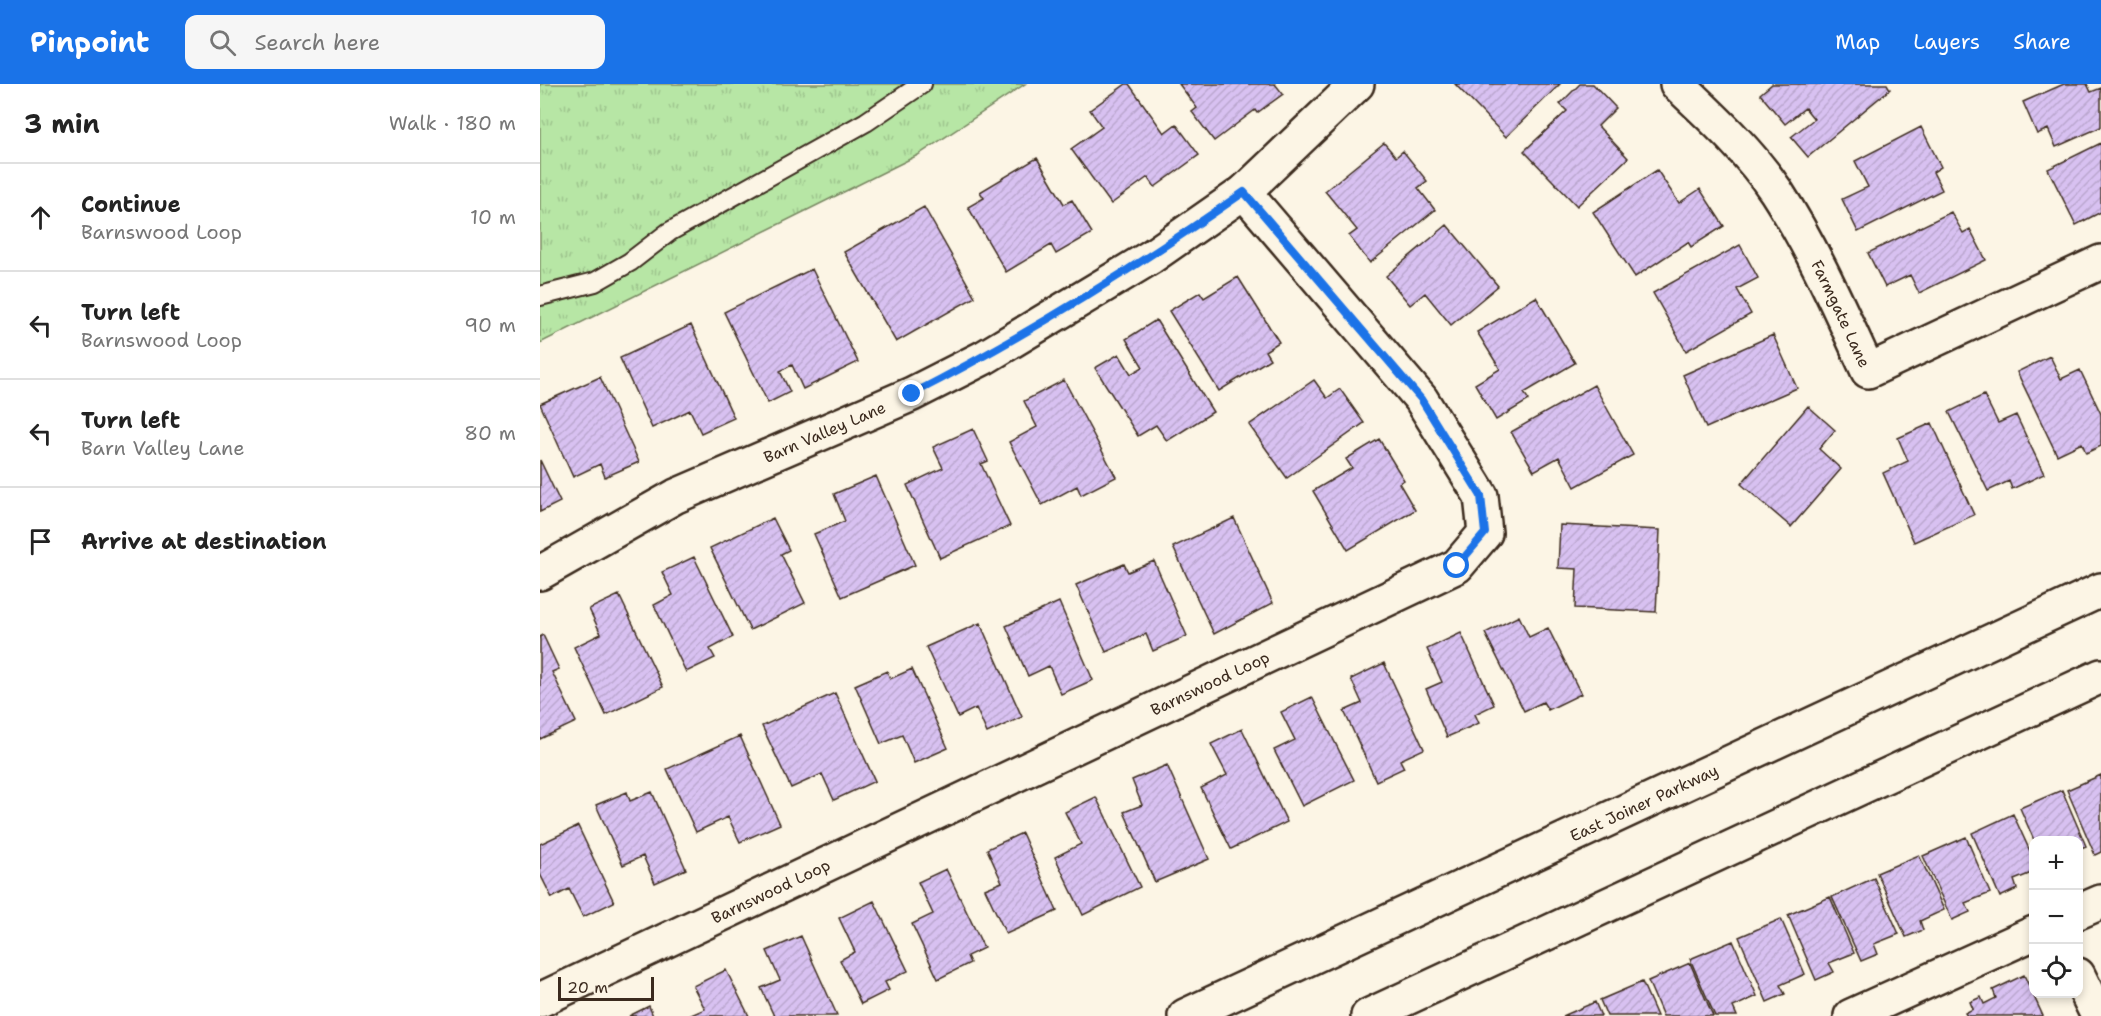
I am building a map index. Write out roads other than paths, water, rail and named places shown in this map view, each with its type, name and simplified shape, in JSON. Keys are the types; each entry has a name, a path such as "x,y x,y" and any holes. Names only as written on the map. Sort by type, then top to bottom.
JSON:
{"street":[{"name":"Barn Valley Lane","path":"540,573 676,496 912,394 985,357 1151,257 1244,192 1357,84"},
{"name":"Farmgate Lane","path":"1677,84 1723,127 1775,190 1821,269 1868,370 2101,262"},
{"name":"Barnswood Loop","path":"540,1000 1457,566 1485,533 1481,496 1421,399 1244,192"},
{"name":"East Joiner Parkway","path":"1185,1016 2101,590"},
{"path":"1368,1016 2101,676"},
{"path":"2083,910 2101,902"},
{"path":"1851,1016 2029,935"},
{"path":"2083,984 2097,1016"}],"lane":[{"path":"540,296 595,282 630,262 669,232 866,122 922,84"}]}
